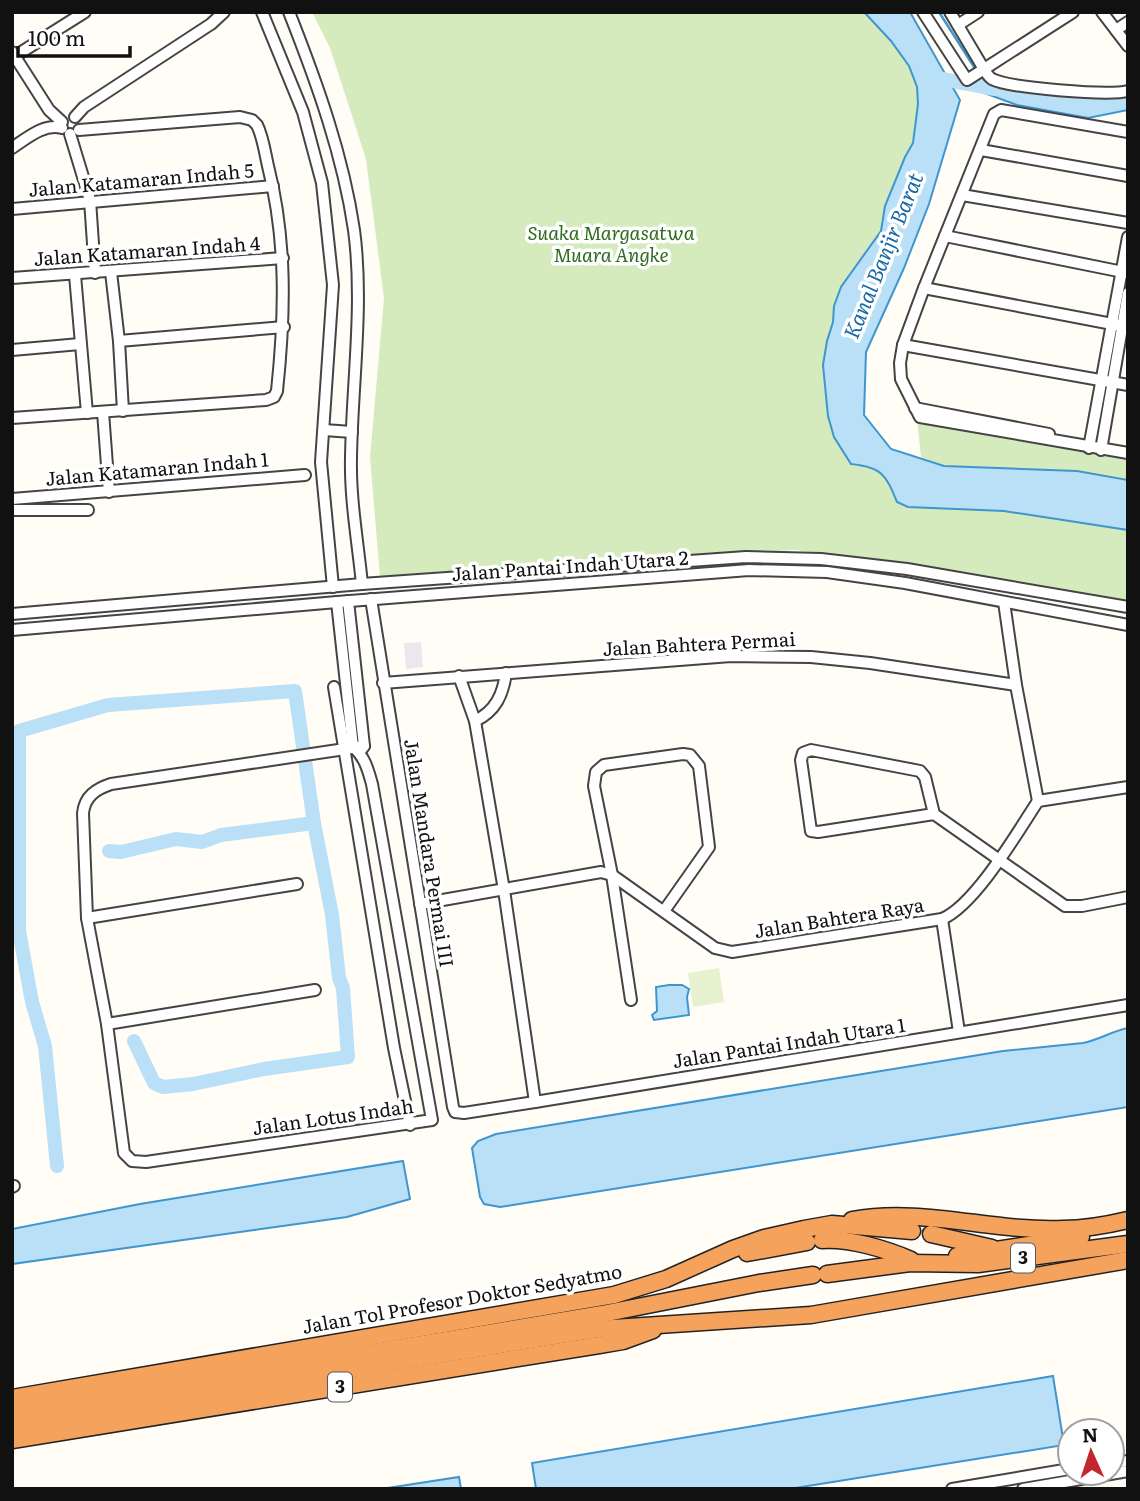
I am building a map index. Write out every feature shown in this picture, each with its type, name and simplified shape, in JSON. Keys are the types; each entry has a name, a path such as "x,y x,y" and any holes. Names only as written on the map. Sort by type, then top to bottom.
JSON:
{"highway":[{"path":"832,1223 877,1216 906,1215 1063,1229 1128,1220"},
{"name":"Jalan Tol Profesor Doktor Sedyatmo","path":"12,1398 614,1295 666,1279 764,1238 832,1223 912,1231"},
{"name":"Jalan Tol Profesor Doktor Sedyatmo","path":"12,1412 590,1316 759,1283 917,1263 1128,1230"},
{"name":"Jalan Tol Profesor Doktor Sedyatmo","path":"931,1234 1001,1250"},
{"path":"700,1264 830,1240 861,1245 917,1263"},
{"name":"Jalan Tol Profesor Doktor Sedyatmo","path":"917,1263 978,1264 1128,1244"},
{"name":"3","path":"12,1425 598,1329 811,1315 1128,1260"},
{"name":"3","path":"12,1440 599,1345 623,1340 665,1325"}],"street":[{"path":"68,129 49,110 13,55 85,12"},
{"path":"211,24 224,12"},
{"path":"95,273 90,200 68,129 70,116 75,117 84,107 211,24 236,12"},
{"path":"262,12 303,112 322,183 333,285 321,462 333,587"},
{"path":"289,12 327,116 341,166 354,231 357,286 351,460 362,584"},
{"path":"923,12 965,79 969,79 1068,13"},
{"path":"950,12 982,70 992,79 1088,92 1128,91"},
{"path":"958,25 978,12"},
{"path":"1102,12 1128,46"},
{"path":"1116,30 1128,22"},
{"path":"1128,132 997,111 992,117 981,150 923,288 900,363 901,379 915,408 938,416 1128,453"},
{"path":"12,148 53,125 68,129 248,118 260,130 273,186 284,258 284,327 277,391 274,397 12,418"},
{"path":"981,150 1128,176"},
{"name":"Jalan Katamaran Indah 5","path":"12,208 273,186"},
{"path":"962,195 1128,223"},
{"path":"945,236 1124,272"},
{"path":"1121,325 1128,237"},
{"name":"Jalan Katamaran Indah 4","path":"12,278 284,258"},
{"path":"111,272 123,411"},
{"path":"75,275 86,413"},
{"path":"923,288 1121,325"},
{"path":"1089,445 1108,381 1128,293"},
{"path":"119,341 284,327"},
{"path":"12,350 80,344"},
{"path":"904,345 1128,385"},
{"path":"1102,447 1108,381"},
{"path":"103,412 109,492"},
{"path":"324,430 352,432"},
{"name":"Jalan Katamaran Indah 1","path":"12,499 305,475"},
{"name":"Jalan Katamaran Indah 1","path":"12,510 89,510"},
{"name":"Jalan Pantai Indah Utara 2","path":"12,614 362,584 746,557 821,559 907,569 1128,607"},
{"name":"Jalan Pantai Indah Utara 2","path":"12,630 342,601 749,570 827,572 905,583 1128,625"},
{"path":"301,591 309,598 336,596 342,601"},
{"name":"Jalan Mandara Permai III","path":"370,599 455,1112"},
{"name":"Jalan Lotus Indah","path":"342,601 355,749 367,765 372,784 432,1120 146,1162 132,1161 124,1153 107,1024 87,918 84,806 98,788 286,757 355,749"},
{"path":"1004,602 1016,685 1038,801 1128,787"},
{"name":"Jalan Bahtera Permai","path":"383,683 731,656 779,656 870,663 1016,685"},
{"path":"475,720 495,706 504,688 506,673"},
{"path":"459,676 475,720 534,1102"},
{"path":"334,687 355,749 394,1048 410,1125"},
{"path":"934,814 811,831 801,760 803,753 811,750 920,771 925,777 934,814 1065,906 1082,906 1128,897"},
{"path":"631,1000 612,876 594,786 596,772 604,765 690,755 699,765 709,847 664,912"},
{"name":"Jalan Bahtera Raya","path":"612,876 715,948 732,952 942,919 953,915 962,906 999,859 1038,801"},
{"path":"420,904 601,872 612,876"},
{"path":"87,918 297,884"},
{"path":"942,919 959,1032"},
{"path":"107,1024 315,990"},
{"name":"Jalan Pantai Indah Utara 1","path":"455,1112 534,1102 1128,1005"},
{"path":"952,1489 1056,1471"},
{"path":"1023,1489 1128,1471"}],"shaded area":[{"path":"421,642 423,667 406,669 404,643"}],"green space":[{"name":"Suaka Margasatwa Muara Angke","path":"312,12 864,12 891,41 909,66 917,87 918,104 913,143 885,206 881,231 841,287 834,306 823,365 828,416 834,437 851,464 876,470 890,485 897,502 908,507 1004,511 1128,530 1128,602 796,550 601,558 380,577 370,457 384,298 366,159 330,48"},
{"path":"916,408 1128,454 1128,480 1077,471 944,466 921,457"},
{"path":"719,968 724,1002 693,1007 688,973"}],"water":[{"name":"Kanal Banjir Barat","path":"864,12 910,12 960,100 929,204 866,352 864,415 891,449 944,466 1077,471 1128,480 1128,530 1004,511 908,507 897,502 882,474 870,467 851,464 834,437 828,416 823,365 834,306 841,287 881,231 885,206 913,143 918,104 917,87 909,66 891,41"},
{"path":"984,71 990,79 1128,95 1128,110 1088,118 1017,105 979,91 977,78"},
{"path":"682,985 689,989 689,1015 654,1020 652,1015 657,1011 656,987"},
{"path":"1128,1028 1128,1107 500,1207 484,1204 480,1197 472,1148 478,1141 496,1134 1003,1051 1083,1043"},
{"path":"403,1161 410,1199 347,1217 12,1264 12,1229 140,1204"},
{"path":"1053,1376 1060,1417 1056,1417 1056,1446 789,1489 536,1489 532,1463"},
{"path":"459,1477 461,1489 381,1489"}],"waterway":[{"path":"939,12 976,70"},
{"path":"932,77 995,89"},
{"path":"57,1166 45,1046 32,1002 19,931 19,731 108,705 295,691 314,823 332,915 339,978 343,988 348,1057 163,1087 154,1083 134,1041"},
{"path":"109,851 121,852 176,839 202,842 221,835 314,823"}]}
